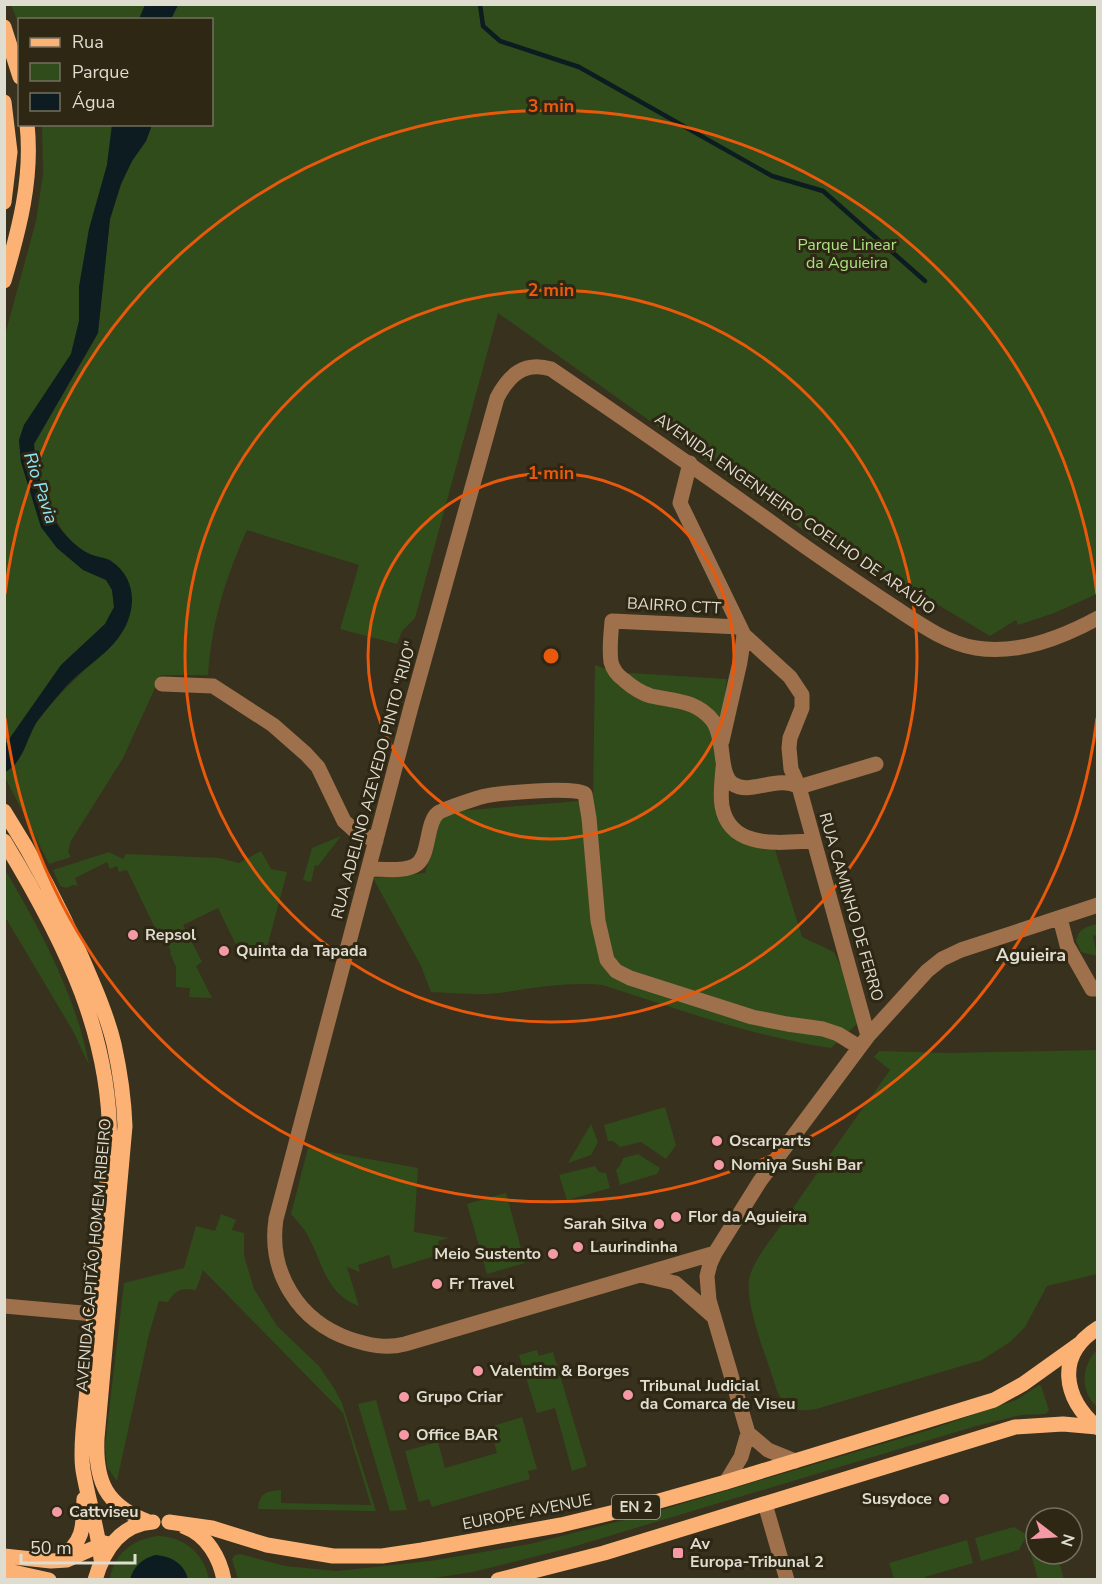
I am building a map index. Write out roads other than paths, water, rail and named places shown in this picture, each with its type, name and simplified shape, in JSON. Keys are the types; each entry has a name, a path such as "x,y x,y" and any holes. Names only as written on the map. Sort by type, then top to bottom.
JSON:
{"main road":[{"path":"4,27 18,71"},
{"path":"4,102 10,152 4,202"},
{"path":"4,281 14,250 26,191 29,154 27,126"},
{"name":"AVENIDA CAPITÃO HOMEM RIBEIRO","path":"5,812 49,888 72,936 99,999 114,1044 124,1102 125,1135 97,1438 97,1468 104,1490 114,1501 131,1515 149,1522"},
{"name":"AVENIDA CAPITÃO HOMEM RIBEIRO","path":"4,842 39,901 75,976 94,1028 105,1070 111,1131 83,1431 83,1469 100,1553"},
{"name":"EN 2","path":"1097,1427 1077,1407 1070,1392 1068,1375 1071,1359 1079,1344 1098,1328"},
{"name":"EUROPE AVENUE","path":"149,1522 169,1522 212,1528 267,1545 333,1556 382,1556 561,1525 726,1482 994,1400 1023,1384 1079,1344"},
{"name":"EN 2","path":"498,1580 563,1564 1015,1427 1063,1424 1097,1427"},
{"path":"51,1561 62,1557 79,1541 83,1521 83,1469"},
{"path":"4,1556 51,1561 100,1553 129,1529 149,1522"},
{"path":"169,1522 189,1528 206,1541 218,1558 224,1580"},
{"path":"95,1580 100,1553"},
{"path":"4,1570 49,1580"}],"street":[{"name":"AVENIDA ENGENHEIRO COELHO DE ARAÚJO","path":"517,372 530,367 542,366 551,369 690,464 848,577 934,632 952,640 974,648 1001,651 1040,643 1098,618"},
{"name":"RUA ADELINO AZEVEDO PINTO \"RIJO\"","path":"517,372 506,382 497,398 376,841 276,1219 274,1245 277,1259 284,1283 296,1302 318,1323 335,1333 372,1345 397,1346 715,1253"},
{"path":"690,464 680,503 742,631"},
{"name":"BAIRRO CTT","path":"722,741 713,721 699,708 680,700 650,696 614,672 611,661 612,621 742,631 740,662 722,741 721,796 724,814 739,833 750,839 765,842 814,841"},
{"name":"RUA CAMINHO DE FERRO","path":"742,631 790,677 802,695 802,708 790,738 791,769 799,787 814,841 864,1042"},
{"path":"162,684 213,686 273,725 318,767 344,821 363,836 376,841"},
{"name":"BAIRRO CTT","path":"723,762 726,777 738,787 788,782 799,787"},
{"path":"799,787 876,764"},
{"path":"369,869 394,870 415,866 422,858 438,813 482,797 564,789 581,791 585,794 589,818 598,921 607,960 616,971 630,978 752,1017 823,1029 864,1042"},
{"path":"726,1482 741,1457 748,1433 709,1300 707,1276 715,1253 760,1181 864,1042 927,971 942,959 961,950 1098,905"},
{"path":"1027,928 1098,915"},
{"path":"1061,922 1067,945 1092,989 1098,989"},
{"path":"638,1275 675,1283 692,1283 707,1276"},
{"path":"675,1283 714,1317"},
{"path":"4,1306 94,1314"},
{"path":"748,1433 768,1450 795,1461"},
{"path":"765,1504 787,1580"}],"water":[{"path":"145,4 178,5 172,18 139,18"},
{"name":"Rio Pavia","path":"112,126 152,126 146,141 132,161 121,184 110,219 98,333 34,444 42,487 54,519 69,538 82,549 109,560 120,568 130,585 132,605 126,625 115,642 76,676 55,699 36,723 16,763 5,772 5,745 61,665 105,624 114,607 112,590 106,580 83,570 57,548 41,527 21,462 19,440 24,425 71,354 79,321 79,287 89,229 107,165"},
{"path":"155,1555 176,1561 188,1579 130,1579 139,1564"}],"waterway":[{"path":"480,4 483,26 500,41 579,67 772,176 823,191 925,281"}],"place":[{"name":"Repsol","path":"133,935"},
{"name":"Quinta da Tapada","path":"224,951"},
{"name":"Oscarparts","path":"717,1141"},
{"name":"Nomiya Sushi Bar","path":"719,1165"},
{"name":"Flor da Aguieira","path":"676,1217"},
{"name":"Sarah Silva","path":"659,1224"},
{"name":"Laurindinha","path":"578,1247"},
{"name":"Meio Sustento","path":"553,1254"},
{"name":"Fr Travel","path":"437,1284"},
{"name":"Valentim & Borges","path":"478,1371"},
{"name":"Tribunal Judicial da Comarca de Viseu","path":"628,1395"},
{"name":"Grupo Criar","path":"404,1397"},
{"name":"Office BAR","path":"404,1435"},
{"name":"Susydoce","path":"944,1499"},
{"name":"Cattviseu","path":"57,1512"},
{"name":"Av Europa-Tribunal 2","path":"678,1553"}],"district":[{"name":"Aguieira","path":"1031,955"}],"park label":[{"name":"Parque Linear da Aguieira","path":"847,254"}]}
